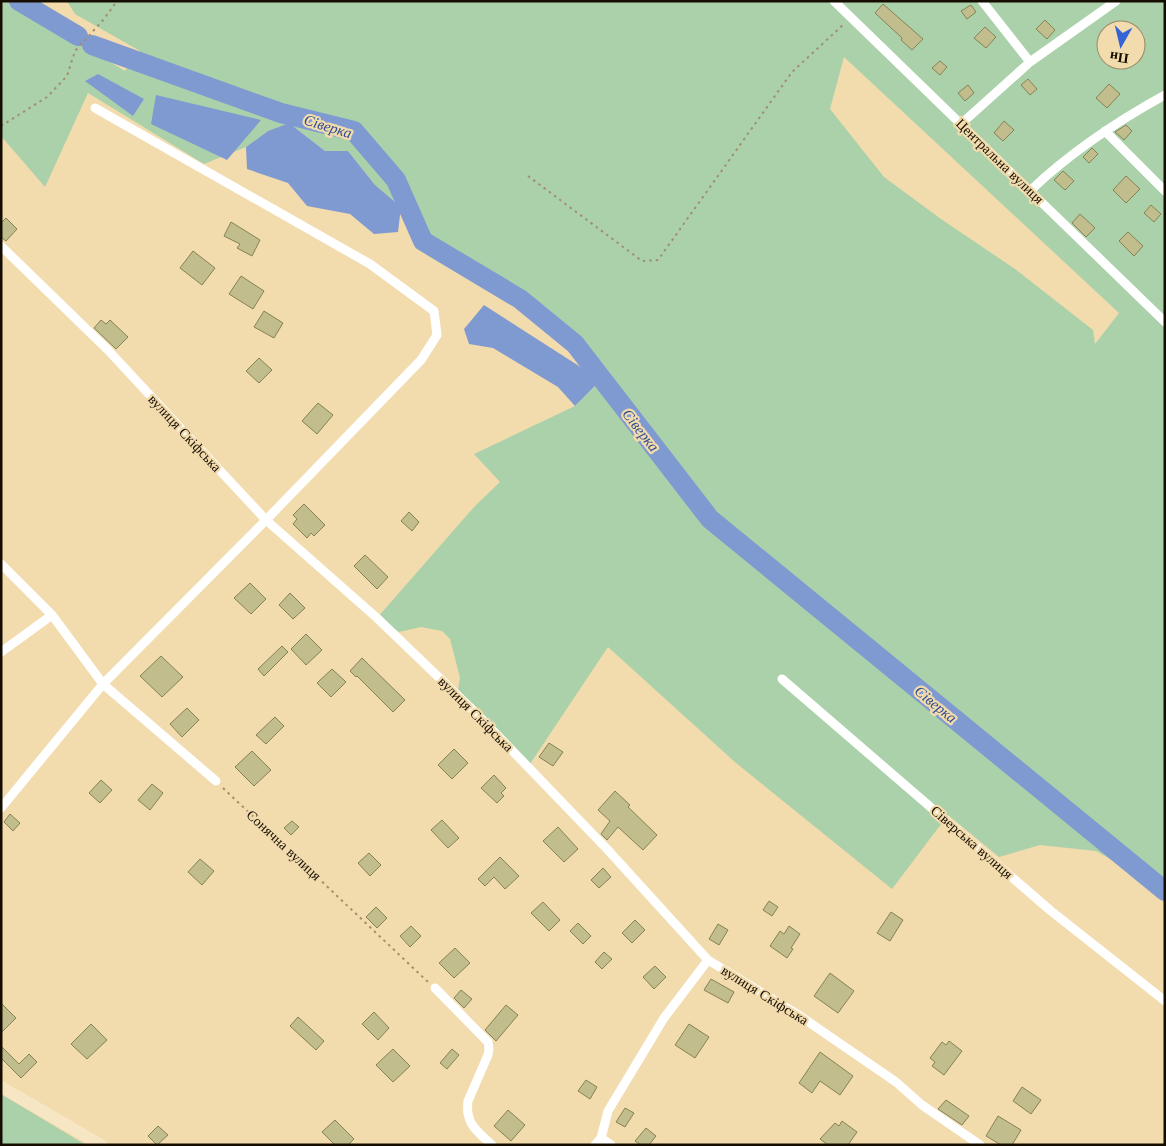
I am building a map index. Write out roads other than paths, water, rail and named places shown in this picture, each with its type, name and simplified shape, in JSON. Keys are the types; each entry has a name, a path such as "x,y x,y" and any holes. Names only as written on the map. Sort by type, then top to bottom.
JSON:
{"street":[{"name":"Центральна вулиця","path":"834,1 1165,322"},
{"path":"982,1 1030,62"},
{"path":"962,124 1030,62 1110,3"},
{"path":"1031,190 1050,172 1119,120 1165,95"},
{"path":"1,808 103,684 421,360 437,335 434,312 370,264 95,108"},
{"path":"1105,131 1165,191"},
{"name":"вулиця Скіфська","path":"1,246 107,349 266,520 377,618 478,715 607,849 708,960 797,1014 896,1082 922,1105 980,1145"},
{"path":"1,564 52,615 103,684 216,781"},
{"path":"1,652 52,615"},
{"name":"Сіверська вулиця","path":"782,679 1051,911 1165,1001"},
{"path":"611,1145 598,1141 608,1111 664,1018 708,960"},
{"path":"435,988 488,1042 488,1054 468,1101 467,1109 469,1121 475,1130 492,1145"},
{"path":"1,1086 101,1145"}],"water":[{"path":"98,74 144,99 133,116 85,81"},
{"path":"156,95 261,120 227,160 151,124"},
{"path":"289,123 325,151 348,151 375,185 401,207 398,232 374,234 350,214 307,206 288,183 247,169 246,147 268,131"},
{"path":"484,305 579,366 598,383 575,406 558,387 493,348 469,344 464,329"}],"waterway":[{"name":"Сіверка","path":"19,1 78,36"},
{"name":"Сіверка","path":"92,45 281,113 354,131 396,180 423,241 520,299 575,344 710,519 1165,891"}]}
